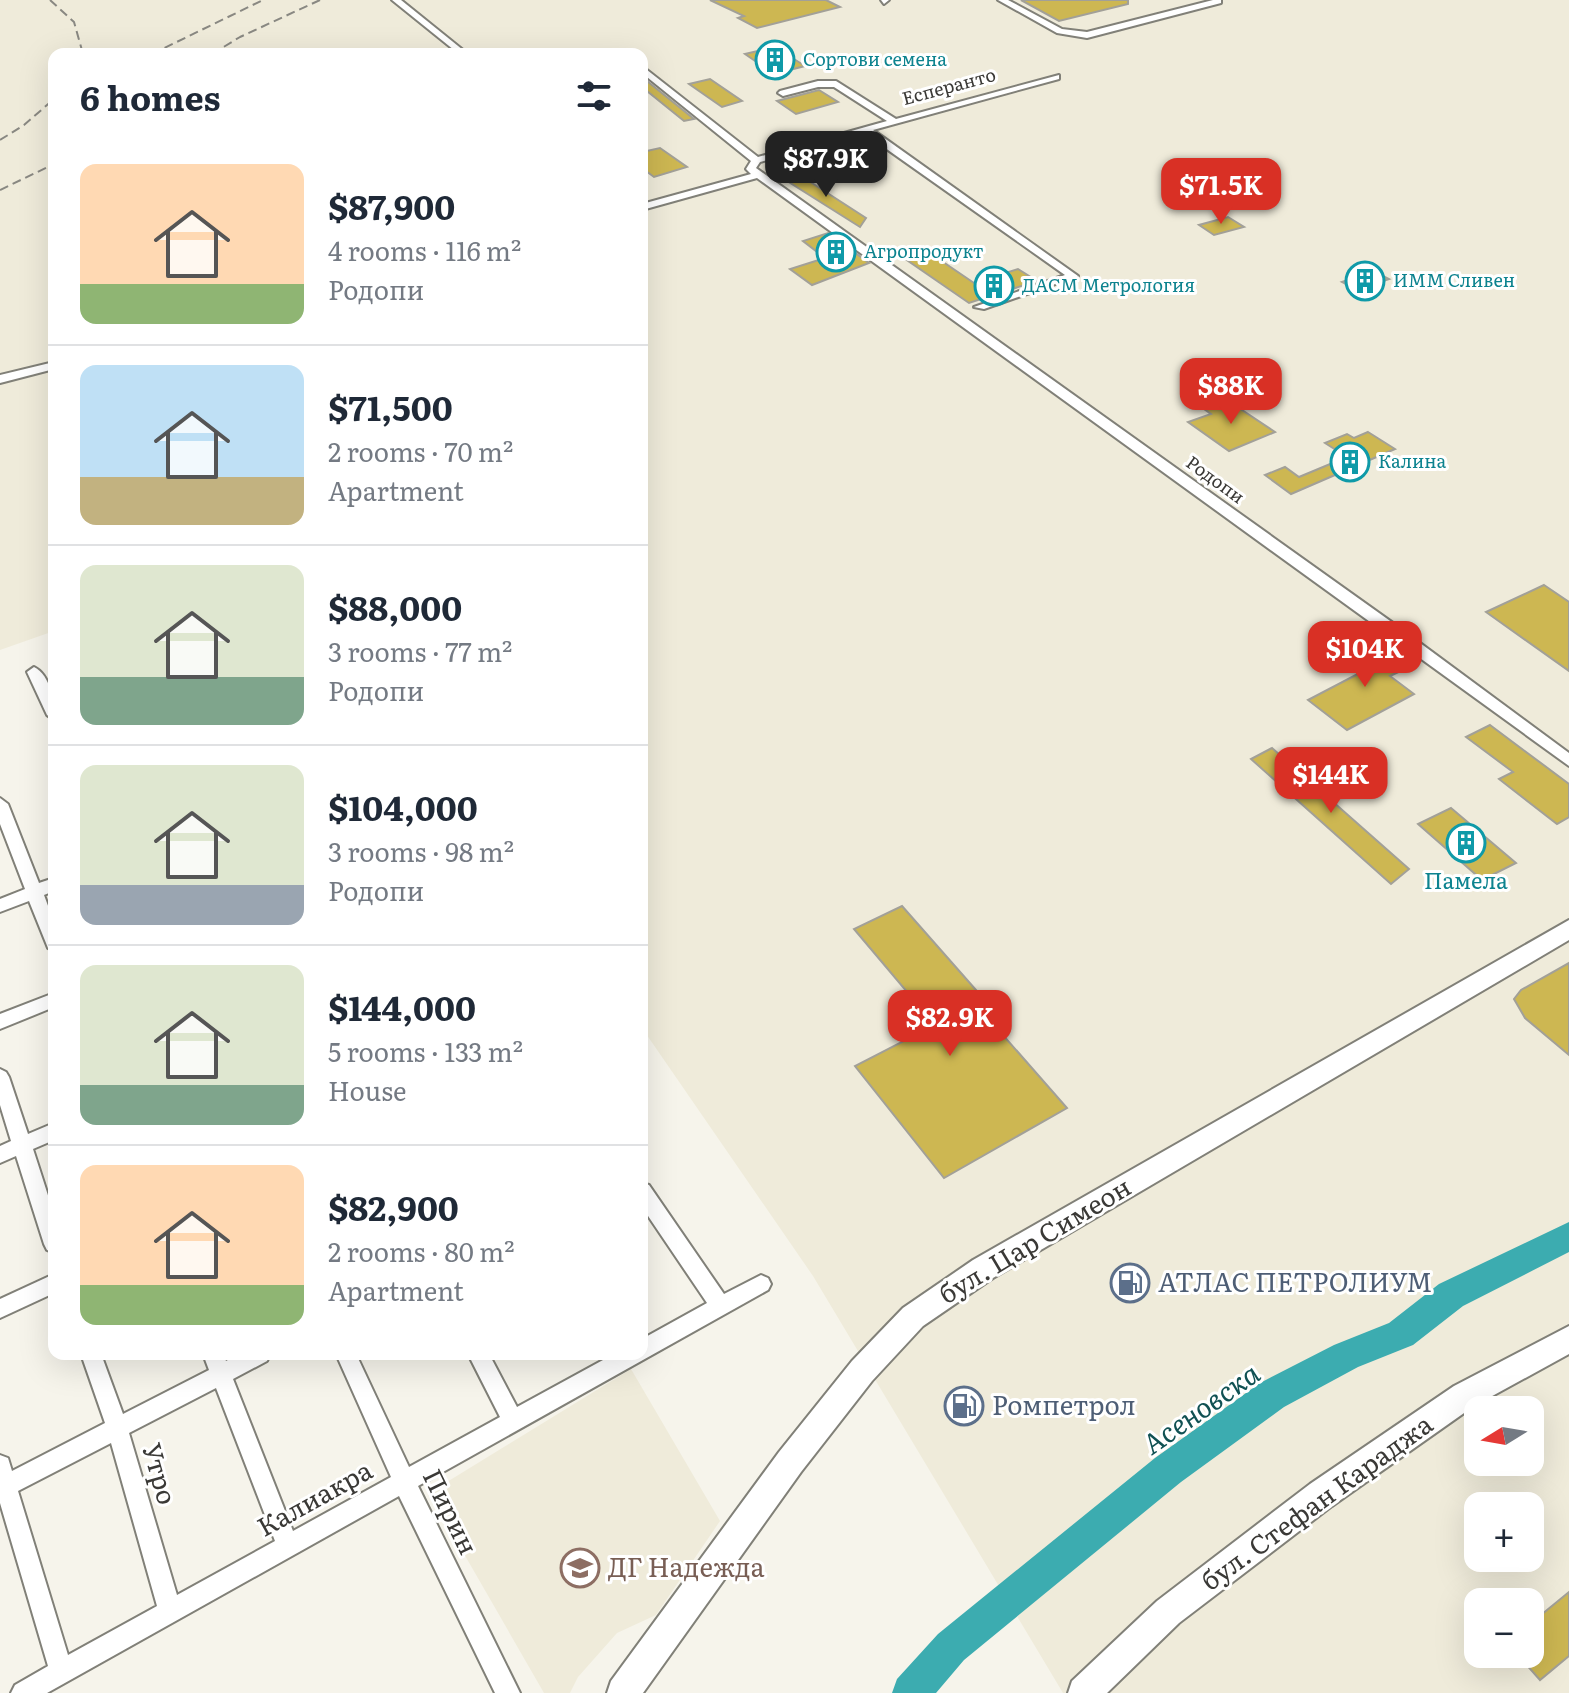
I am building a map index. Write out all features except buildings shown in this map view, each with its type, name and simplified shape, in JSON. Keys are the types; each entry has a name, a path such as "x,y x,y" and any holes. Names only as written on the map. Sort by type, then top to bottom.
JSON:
{"main road":[{"name":"бул. Цар Симеон","path":"623,1693 790,1462 862,1371 913,1317 942,1294 996,1262 1569,929"},
{"name":"бул. Стефан Караджа","path":"1084,1693 1168,1612 1321,1495 1464,1396 1569,1339"}],"street":[{"path":"396,0 456,48"},
{"path":"1005,0 1060,31 1087,35 1217,3 1217,0"},
{"path":"648,74 756,160 751,169 759,175"},
{"name":"Есперанто","path":"756,160 1056,77"},
{"path":"783,93 818,84 836,84 893,121"},
{"path":"865,129 1073,276 980,307"},
{"path":"648,205 759,175"},
{"name":"Родопи","path":"759,175 1388,626 1569,761"},
{"path":"0,379 48,366"},
{"path":"34,672 48,702"},
{"path":"0,804 48,928"},
{"path":"0,906 48,886"},
{"path":"0,1022 48,1002"},
{"path":"0,1077 48,1225"},
{"path":"0,1155 48,1134"},
{"path":"648,1200 720,1306"},
{"name":"Калиакра","path":"648,1344 761,1284"},
{"path":"0,1309 48,1286"},
{"name":"Утро","path":"93,1360 117,1428 170,1612"},
{"name":"Пирин","path":"349,1360 404,1482 508,1693"},
{"path":"481,1360 513,1421"},
{"name":"Калиакра","path":"23,1693 620,1360"},
{"path":"61,1672 2,1480 117,1428 217,1364 288,1546"}],"shaded area":[{"path":"0,0 1569,0 1569,1693 1063,1693 813,1276 648,1037 648,48 48,48 48,633 0,650"},
{"name":"ДГ Надежда","path":"631,1369 720,1521 656,1615 617,1633 578,1677 570,1693 544,1693 429,1493"}],"waterway":[{"name":"Асеновска","path":"911,1693 951,1647 1168,1470 1272,1395 1346,1356 1401,1334 1451,1295 1569,1236"}],"railway":[{"path":"50,0 74,22 81,48"},
{"path":"164,48 263,0"},
{"path":"222,48 320,0"},
{"path":"0,140 48,104"},
{"path":"0,190 48,167"}],"place":[{"name":"Сортови семена","path":"775,60"},
{"name":"Агропродукт","path":"836,252"},
{"name":"ИММ Сливен","path":"1365,281"},
{"name":"ДАСМ Метрология","path":"994,286"},
{"name":"Калина","path":"1350,462"},
{"name":"Памела","path":"1466,843"},
{"name":"АТЛАС ПЕТРОЛИУМ","path":"1130,1283"},
{"name":"Ромпетрол","path":"964,1406"},
{"name":"ДГ Надежда","path":"580,1568"}]}
